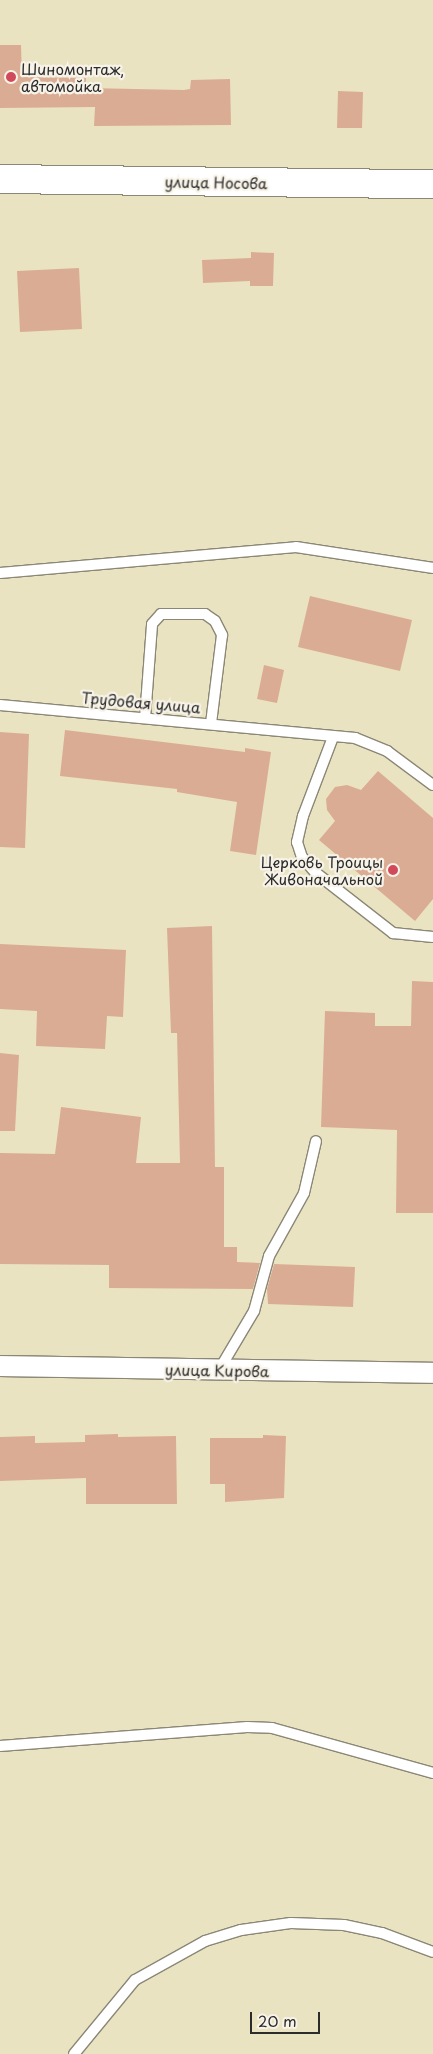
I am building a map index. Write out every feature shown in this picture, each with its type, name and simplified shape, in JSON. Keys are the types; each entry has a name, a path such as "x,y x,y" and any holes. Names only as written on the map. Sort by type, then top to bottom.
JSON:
{"street":[{"name":"улица Носова","path":"0,179 433,184"},
{"name":"улица Кирова","path":"0,1366 433,1373"}],"lane":[{"path":"0,573 296,547 433,568"},
{"path":"144,718 152,624 161,614 205,614 215,621 222,635 211,723"},
{"name":"Трудовая улица","path":"0,706 211,723 355,738 387,751 433,786"},
{"path":"333,737 303,816 297,842 302,857 316,873 393,933 433,937"},
{"path":"219,1370 254,1311 269,1256 304,1193 316,1141"},
{"path":"0,1746 247,1727 272,1728 433,1773"},
{"path":"74,2054 135,1980 205,1940 241,1930 292,1923 344,1925 382,1933 433,1952"}],"building":[{"path":"0,45 21,45 22,77 86,78 86,88 184,90 190,89 191,80 230,79 231,125 94,126 95,107 0,108"},
{"path":"338,91 363,92 362,128 337,128"},
{"path":"251,252 274,253 273,286 250,286 250,281 203,283 202,260 251,258"},
{"path":"79,268 82,329 20,332 17,271"},
{"path":"310,596 412,620 400,671 298,647"},
{"path":"264,665 284,670 277,703 257,699"},
{"path":"65,730 245,752 245,748 271,752 256,855 230,851 237,802 177,792 177,789 60,776"},
{"path":"0,732 29,734 25,848 0,847"},
{"name":"Церковь Троицы Живоначальной","path":"378,771 433,818 433,899 415,921 319,840 335,821 327,810 326,799 335,787 347,785 361,790"},
{"path":"212,926 215,1167 224,1167 224,1247 237,1247 237,1262 260,1263 253,1289 109,1288 109,1265 0,1264 0,1153 55,1154 61,1107 141,1117 136,1163 180,1163 177,1033 171,1033 167,928"},
{"path":"0,944 126,950 123,1017 107,1016 105,1049 36,1046 37,1011 0,1009"},
{"path":"412,981 433,982 433,1213 396,1213 397,1130 321,1127 325,1011 375,1013 375,1026 411,1026"},
{"path":"0,1053 19,1055 15,1131 0,1131"},
{"path":"274,1264 355,1267 353,1307 268,1304 267,1289"},
{"path":"118,1434 118,1437 176,1436 177,1504 86,1504 86,1478 0,1481 0,1437 35,1436 35,1443 85,1442 85,1435"},
{"path":"263,1435 286,1436 284,1498 225,1502 225,1484 210,1484 210,1438 263,1438"}],"place":[{"name":"Шиномонтаж, автомойка","path":"11,77"},
{"name":"Церковь Троицы Живоначальной","path":"393,870"}]}
